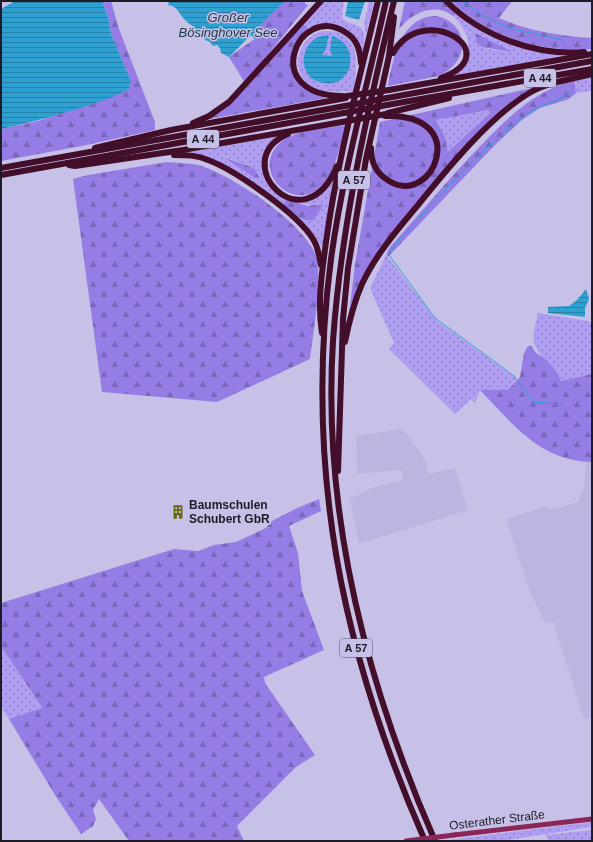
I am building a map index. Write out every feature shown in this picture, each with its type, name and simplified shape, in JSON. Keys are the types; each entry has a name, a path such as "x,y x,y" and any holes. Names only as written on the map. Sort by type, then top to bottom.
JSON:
{"highway":[{"path":"171,130 208,116 229,102 321,1"},
{"path":"324,342 319,318 322,272 332,205 359,79 378,1"},
{"name":"A 57","path":"386,1 337,223 329,281 324,342 323,417 326,479 340,579 355,647 370,700 394,765 425,841"},
{"path":"336,486 339,455 343,319 348,268 366,159 391,46 395,1"},
{"name":"A 57","path":"395,1 356,169 344,242 335,320 332,363 332,417 336,486 349,577 368,659 391,730 435,841"},
{"path":"446,1 478,25 509,41 555,52 592,52"},
{"path":"346,97 316,93 306,87 298,78 294,68 293,57 302,38 308,33 322,27 336,28 348,34 353,39 360,51 359,79"},
{"path":"384,79 401,32"},
{"path":"427,83 446,76 456,70 463,62 466,53 466,39"},
{"path":"69,156 104,145 171,130 592,52"},
{"name":"A 44","path":"1,168 592,61"},
{"name":"A 44","path":"1,175 592,69"},
{"path":"341,363 351,313 363,283 388,242 438,179 482,133 522,98 540,88 592,74"},
{"path":"62,164 75,166 157,154 385,115 489,87"},
{"path":"371,136 371,158 374,168 382,177 392,183 404,185 413,184 422,180 434,167 438,148 431,131 416,119 385,115"},
{"path":"308,128 281,137 273,144 267,155 265,168 267,177 274,188 284,196 302,199 318,193 332,177 344,148"},
{"path":"157,154 184,155 207,159 222,166 267,196 298,221 313,238 318,251 322,272"}],"main road":[{"name":"Osterather Straße","path":"405,841 592,819"}],"shaded area":[{"path":"324,1 344,1 342,17 345,21 362,28 365,40 363,51 341,28 330,26 309,29 303,24"},
{"path":"369,1 374,1 366,36 364,24"},
{"path":"456,12 485,32 565,55 455,76 465,61 468,41 463,28 453,16","holes":["474,34 511,51 493,50 483,47 476,40"]},
{"path":"323,31 336,32 345,36 351,42 356,60 353,91 333,92 318,89 305,81 300,73 298,56 302,48 307,40"},
{"path":"592,78 592,91 576,93 574,81"},
{"path":"488,110 490,113 448,153 445,137 436,120"},
{"path":"275,137 271,142 264,175 272,189 286,199 283,206 264,191 191,152","holes":["221,155 254,168 255,178"]},
{"path":"333,179 322,248 312,232 297,218 314,220 322,207 320,203 314,206 299,202 318,196"},
{"path":"387,253 388,257 437,321 517,379 508,391 480,390 475,403 471,399 455,414 389,349 394,343 370,288"},
{"path":"538,313 588,321 592,324 592,374 561,381 556,371 540,355 535,345 534,334"},
{"path":"403,429 426,461 428,474 455,468 468,510 359,544 350,499 372,488 402,480 402,470 357,474 356,436"},
{"path":"586,462 592,463 592,718 584,719 553,621 546,624 539,611 529,589 506,519 547,506 551,510 578,502 584,487"},
{"path":"1,646 42,709 9,719 1,708"},
{"path":"592,822 592,827 501,841 441,841"},
{"path":"592,830 592,841 549,841 545,835"}],"green space":[{"path":"102,1 111,1 119,29 155,122 155,130 82,146 1,161 1,129 38,121 127,90 131,81 111,34 109,20"},
{"path":"285,1 305,1 305,4 308,5 245,83 229,57 256,38 254,33 264,20"},
{"path":"405,1 443,1 456,12 453,16 438,10 424,11 410,18 399,29"},
{"path":"451,1 512,1 499,18 510,23 545,32 592,38 592,49 573,50 554,48 516,40 481,24"},
{"path":"437,16 456,27 461,35 461,53 457,62 449,70 439,76 388,86 396,52 407,31 415,23 425,18"},
{"path":"303,24 309,29 297,41 293,49 291,65 293,73 303,88 326,98 209,119"},
{"path":"475,33 511,52 482,47 476,42"},
{"path":"574,81 576,93 569,99 540,108 523,119 494,146 388,257 387,253 390,247 457,171 515,112 543,93"},
{"path":"536,87 489,125 385,242 349,314 355,264 380,122","holes":["488,110 490,113 448,152 445,137 436,120"]},
{"path":"346,125 334,166 320,187 309,194 298,195 287,192 278,185 272,175 270,164 272,153 281,142 295,134"},
{"path":"221,156 254,168 259,177 255,178"},
{"path":"167,162 198,165 229,178 247,189 282,215 297,229 309,243 316,256 318,265 318,291 310,359 217,402 102,392 73,179 88,175"},
{"path":"286,199 308,206 322,204 322,207 314,220 305,220 297,217 283,206"},
{"path":"528,346 532,346 536,352 550,364 561,381 592,374 592,462 574,460 557,455 542,448 516,427 480,390 508,390 520,377 524,353"},
{"path":"319,499 321,511 289,526 298,553 302,591 324,650 264,677 265,683 315,755 296,767 237,826 244,841 129,841 99,799 93,810 96,819 93,826 81,834 55,795 9,719 42,708 1,646 1,603 174,549 198,551 214,545 236,542 266,528 272,521 295,509"}],"water":[{"path":"15,1 102,1 109,20 111,34 131,81 129,88 107,99 89,105 28,123 1,129 1,9"},
{"name":"Großer Bösinghover See","path":"167,1 285,1 254,33 257,38 255,39 251,35 229,57 221,53 220,48 217,45 213,46 210,42 205,40 201,33 184,19 176,8 168,5 169,3"},
{"path":"348,1 365,1 359,20 345,16"},
{"path":"329,35 326,49 322,55 332,56 330,49 332,36 341,41 347,47 350,56 350,64 342,79 334,83 324,83 314,80 308,74 304,66 304,58 306,49 311,42 319,37"},
{"path":"586,289 589,299 585,308 585,317 548,313 548,307 569,306 577,300"}],"waterway":[{"path":"462,1 474,10 506,27 564,41"},
{"path":"561,404 533,402 514,376 435,318 389,255 397,243 441,195 497,138 528,113 565,97 571,92"}],"place":[{"name":"Baumschulen Schubert GbR","path":"178,512"}]}
